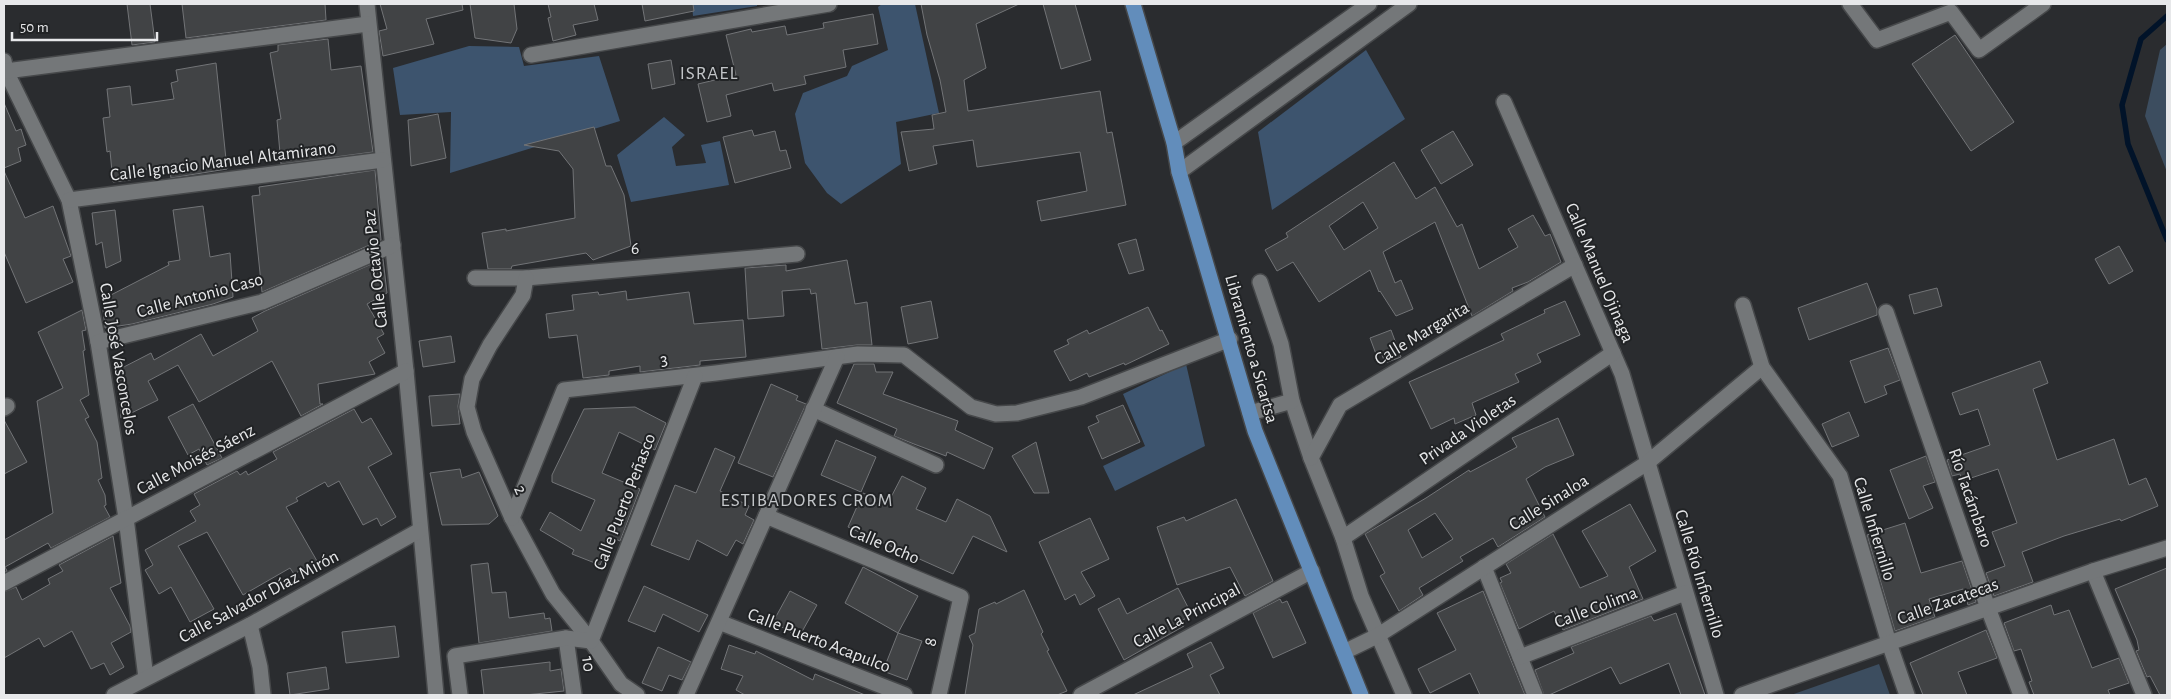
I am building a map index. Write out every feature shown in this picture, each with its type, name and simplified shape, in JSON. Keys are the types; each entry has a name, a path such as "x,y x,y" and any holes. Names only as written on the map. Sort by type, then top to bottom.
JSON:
{"main road":[{"name":"Libramiento a Sicartsa","path":"1133,4 1174,143 1179,172 1230,339 1250,413 1361,695"}],"street":[{"name":"Calle Octavio Paz","path":"367,4 406,371 436,695"},
{"path":"531,55 829,4"},
{"path":"1174,143 1369,4"},
{"path":"1179,172 1409,4"},
{"path":"1850,4 1877,40 1951,12 1978,50 2043,4"},
{"path":"5,66 368,24"},
{"name":"Calle José Vasconcelos","path":"5,66 69,200 98,342 126,518 146,678"},
{"name":"Calle Manuel Ojinaga","path":"1504,102 1622,374 1647,463"},
{"name":"Calle Ignacio Manuel Altamirano","path":"69,200 383,160"},
{"name":"Calle Antonio Caso","path":"98,342 262,302 393,245"},
{"name":"6","path":"475,278 526,278 798,254"},
{"name":"Calle Margarita","path":"1311,458 1340,405 1575,265"},
{"name":"2","path":"526,278 523,295 490,345 472,379 467,407 474,432 512,518 553,594 591,641 621,684 637,695"},
{"path":"1260,282 1287,371 1292,401 1311,458 1344,538 1361,596 1404,695"},
{"name":"Calle Infiernillo","path":"1743,305 1762,367 1840,476 1889,643 1907,695"},
{"name":"Río Tacámbaro","path":"1886,312 1988,608 2021,695"},
{"name":"3","path":"512,518 564,390 694,376 858,354 904,355 971,407 996,414 1017,414 1081,398 1230,339"},
{"name":"Privada Violetas","path":"1344,538 1613,353"},
{"path":"686,695 837,357"},
{"name":"Calle Sinaloa","path":"1344,652 1377,636 1647,463 1762,367"},
{"name":"Calle Moisés Sáenz","path":"4,583 406,371"},
{"name":"Calle Puerto Peñasco","path":"591,641 694,376"},
{"path":"1250,413 1292,401"},
{"path":"813,409 936,465"},
{"name":"Calle Río Infiernillo","path":"1647,463 1716,695"},
{"name":"Calle Ocho","path":"766,516 961,597"},
{"name":"Calle Salvador Díaz Mirón","path":"114,695 250,625 420,530"},
{"name":"Calle Zacatecas","path":"1742,695 2093,571 2167,548"},
{"path":"1484,567 1535,695"},
{"name":"Calle La Principal","path":"1081,695 1312,570"},
{"path":"2093,571 2144,695"},
{"name":"Calle Colima","path":"1520,657 1686,593"},
{"name":"8","path":"939,695 961,597"},
{"name":"Calle Puerto Acapulco","path":"719,622 905,695"},
{"path":"250,625 260,667 263,695"},
{"path":"460,695 455,656 566,638 591,641"},
{"name":"10","path":"566,638 574,695"}],"shaded area":[{"path":"692,4 757,4 757,6 693,16"},
{"path":"882,4 915,4 939,113 896,122 901,164 841,204 827,193 805,163 795,114 803,93 847,76 852,66 888,50 878,7"},
{"path":"2167,44 2167,172 2145,116 2160,50"},
{"path":"469,46 519,47 524,66 599,56 620,121 450,173 451,112 400,115 393,68"},
{"path":"1366,50 1405,119 1272,210 1258,132"},
{"path":"664,117 685,135 672,147 676,166 706,163 701,145 720,141 729,185 631,202 617,155"},
{"path":"1186,364 1205,446 1115,491 1103,466 1145,446 1123,394"},
{"path":"1879,664 1890,695 1791,695"}],"building":[{"path":"127,4 150,4 155,42 132,45"},
{"path":"182,4 325,4 326,20 186,38"},
{"path":"380,4 462,4 463,10 426,19 434,44 383,56 379,31 387,29"},
{"path":"470,4 514,4 517,29 511,43 475,38"},
{"path":"548,4 594,4 598,20 573,25 576,35 553,41 548,18 551,17"},
{"path":"642,4 693,4 694,11 645,21"},
{"path":"921,4 1019,4 976,24 986,68 964,80 968,111 1100,91 1107,133 1112,132 1126,205 1041,221 1037,201 1087,191 1080,152 977,167 973,140 933,146 937,164 909,171 901,132 934,129 932,115 946,112"},
{"path":"1043,4 1075,4 1091,60 1061,69"},
{"path":"873,14 878,44 843,50 846,67 804,76 806,84 774,91 772,83 726,95 731,116 707,122 698,84 736,75 726,35 751,29 752,32 785,26 787,35 824,28 823,23"},
{"path":"1955,35 2014,122 1971,151 1912,64"},
{"path":"328,39 331,70 361,66 373,152 281,164 277,120 281,119 270,53 278,51 278,45"},
{"path":"671,60 675,84 652,89 648,64"},
{"path":"216,63 227,169 171,178 169,165 130,172 131,180 113,182 110,151 107,152 103,118 110,117 107,89 130,86 132,105 174,99 171,83 178,81 176,70"},
{"path":"4,103 16,131 21,129 26,145 18,148 21,161 4,168"},
{"path":"438,114 446,158 411,166 408,120"},
{"path":"594,127 606,166 611,166 624,195 631,246 593,260 586,253 512,266 511,269 488,269 482,233 506,229 506,231 575,218 573,169 559,151 524,145"},
{"path":"752,130 754,136 775,131 780,151 786,150 791,168 735,183 723,137"},
{"path":"1453,131 1473,165 1441,184 1421,150"},
{"path":"1394,162 1416,199 1435,187 1457,227 1462,224 1479,269 1518,247 1508,229 1533,215 1545,236 1550,234 1561,262 1528,282 1512,288 1513,291 1472,316 1435,222 1383,252 1395,283 1401,280 1413,309 1396,316 1379,292 1370,270 1319,302 1293,262 1277,271 1265,250 1288,237 1286,233","holes":["1363,202 1378,228 1344,250 1329,226"]},
{"path":"375,170 381,240 262,292 252,196 260,195 259,187"},
{"path":"4,171 25,218 53,206 71,256 63,259 73,282 26,303 4,252"},
{"path":"203,206 210,257 230,253 233,297 213,304 132,324 105,328 102,301 110,301 109,296 169,265 168,262 180,260 173,210"},
{"path":"115,210 121,261 106,268 102,242 96,245 92,213"},
{"path":"1136,239 1144,270 1129,274 1118,244"},
{"path":"2119,246 2133,271 2109,284 2095,259"},
{"path":"383,259 387,293 367,304 384,334 377,338 385,353 369,362 375,374 318,384 320,404 323,404 301,416 272,361 199,402 178,365 148,381 158,400 121,418 118,370 151,353 154,360 201,334 213,356 258,331 252,318"},
{"path":"847,260 855,304 867,302 872,345 822,349 816,293 811,294 810,289 782,291 784,316 748,319 745,268 786,265 786,271"},
{"path":"1867,283 1877,309 1877,315 1809,340 1798,308"},
{"path":"1937,288 1942,306 1914,314 1909,295"},
{"path":"626,291 627,300 689,292 694,324 743,320 746,357 700,361 700,365 640,372 640,366 609,371 609,375 583,378 577,335 549,338 546,314 574,310 572,295 598,292 599,295"},
{"path":"931,301 938,338 908,344 901,307"},
{"path":"1565,301 1580,335 1537,354 1541,362 1515,374 1519,382 1472,403 1476,415 1455,424 1454,418 1431,429 1409,382 1504,340 1501,334 1545,313 1544,310"},
{"path":"1148,307 1169,344 1125,365 1124,363 1089,377 1087,373 1070,381 1054,351 1069,344 1067,340 1087,330 1089,334"},
{"path":"82,310 86,330 82,331 85,350 83,351 89,395 80,400 89,417 85,419 97,442 102,478 98,480 105,495 106,505 104,506 110,517 51,548 48,543 5,567 7,571 4,573 4,540 53,513 37,401 63,388 38,332"},
{"path":"1391,330 1401,357 1385,363 1381,352 1376,354 1370,338"},
{"path":"451,336 455,362 423,367 419,341"},
{"path":"1888,348 1900,380 1884,386 1887,394 1865,403 1850,361"},
{"path":"2040,361 2048,383 2033,389 2057,460 2114,439 2129,485 2146,478 2158,506 2121,521 2120,519 2064,536 2022,552 2033,582 1994,596 1986,573 2005,566 1992,532 2017,523 1998,469 1962,481 1960,474 1952,476 1947,460 1990,445 1978,409 1960,415 1952,393"},
{"path":"854,364 874,364 876,372 893,372 883,394 958,421 955,430 993,448 984,469 947,452 946,456 894,436 897,429 837,403"},
{"path":"771,384 798,396 796,400 806,404 773,477 738,463"},
{"path":"460,394 458,406 460,424 432,426 429,396"},
{"path":"193,404 222,458 207,465 199,449 188,455 168,417"},
{"path":"1123,405 1140,442 1102,459 1088,427 1099,422 1096,416"},
{"path":"635,407 666,423 655,450 619,432 602,473 640,489 620,541 611,537 600,565 572,554 574,550 540,530 550,512 581,531 595,500 552,482 552,475 584,409"},
{"path":"354,409 362,423 371,418 392,454 368,467 396,517 381,526 377,518 363,525 339,481 328,487 325,482 296,498 298,501 286,507 317,561 294,574 290,568 243,595 207,532 178,546 214,609 190,622 171,587 159,594 145,570 153,565 145,550 196,521 190,511 200,505 194,494 237,471 240,475 246,471 248,475 277,459 273,452"},
{"path":"1849,412 1859,436 1832,447 1822,424"},
{"path":"1558,418 1574,455 1545,467 1526,479 1545,517 1498,547 1493,538 1460,557 1463,561 1419,588 1423,595 1399,611 1380,576 1385,573 1365,534 1469,470 1470,472 1517,447 1512,438","holes":["1435,513 1453,539 1422,558 1408,530"]},
{"path":"4,420 27,462 4,474"},
{"path":"836,440 876,457 861,492 821,475"},
{"path":"1036,442 1049,493 1034,493 1012,456"},
{"path":"715,448 735,457 720,491 749,506 745,515 754,520 743,544 736,540 727,556 697,540 689,560 651,545 675,485 696,493"},
{"path":"1926,456 1935,482 1923,486 1933,508 1909,519 1890,470"},
{"path":"460,469 462,478 479,472 498,516 489,524 442,525 430,473"},
{"path":"902,476 926,488 916,509 946,522 957,499 990,516 1007,552 973,536 953,574 848,527 863,493 888,503"},
{"path":"1236,499 1273,581 1245,596 1230,567 1177,585 1157,527 1184,517 1186,521"},
{"path":"1630,504 1656,551 1629,567 1643,599 1563,630 1554,611 1519,629 1500,583 1502,582 1500,578 1511,573 1506,564 1553,534 1580,588 1608,576 1582,531"},
{"path":"1090,518 1109,559 1081,572 1095,596 1080,605 1075,594 1065,600 1039,542"},
{"path":"1905,523 1921,573 1962,561 1976,602 1968,605 1963,589 1929,599 1935,617 1895,631 1867,535"},
{"path":"113,536 121,583 110,588 130,626 131,632 111,643 124,667 110,675 104,663 91,669 72,631 44,647 39,638 4,658 4,592 16,587 22,600 50,584 48,579 63,571 59,565"},
{"path":"488,563 492,593 506,592 509,618 544,613 545,619 550,618 552,631 479,643 471,565"},
{"path":"863,567 918,596 898,633 845,603"},
{"path":"2167,568 2167,695 2160,695 2150,676 2147,677 2136,651 2139,650 2137,640 2115,589"},
{"path":"644,586 708,615 699,632 663,614 655,632 628,621"},
{"path":"1178,588 1192,615 1181,621 1184,626 1124,660 1098,609 1119,598 1127,614"},
{"path":"1024,590 1043,632 1041,634 1049,650 1047,651 1067,691 1057,695 965,695 973,645 969,636 975,633 979,609 995,602 996,604"},
{"path":"790,591 817,605 799,637 773,622"},
{"path":"1483,591 1525,695 1480,695 1470,673 1430,693 1418,669 1456,650 1437,613"},
{"path":"1280,599 1282,603 1287,601 1306,643 1273,658 1253,613"},
{"path":"2051,605 2054,615 2069,610 2092,668 2119,658 2129,683 2108,690 2110,695 2034,695 2029,682 2032,681 2021,649 2014,651 2004,623"},
{"path":"1676,613 1705,695 1681,695 1669,663 1620,684 1611,667 1549,695 1544,695 1535,670 1574,653 1571,647 1651,616 1654,621"},
{"path":"395,626 399,657 346,663 342,632"},
{"path":"1986,630 1997,658 1958,672 1967,695 1923,695 1910,663"},
{"path":"898,633 922,641 907,680 883,671"},
{"path":"1211,642 1224,668 1210,675 1220,695 1133,695 1193,667 1187,654"},
{"path":"729,645 755,654 756,651 813,680 815,674 865,695 745,695 736,690 743,676 721,669"},
{"path":"658,647 691,662 682,680 669,675 662,691 642,683"},
{"path":"550,662 550,671 561,669 564,691 525,695 484,695 481,670"},
{"path":"326,667 329,689 290,695 287,673"}],"waterway":[{"path":"2167,16 2141,39 2122,105 2128,144 2167,240"}],"district":[{"name":"ISRAEL","path":"709,73"},
{"name":"ESTIBADORES CROM","path":"807,500"}]}
